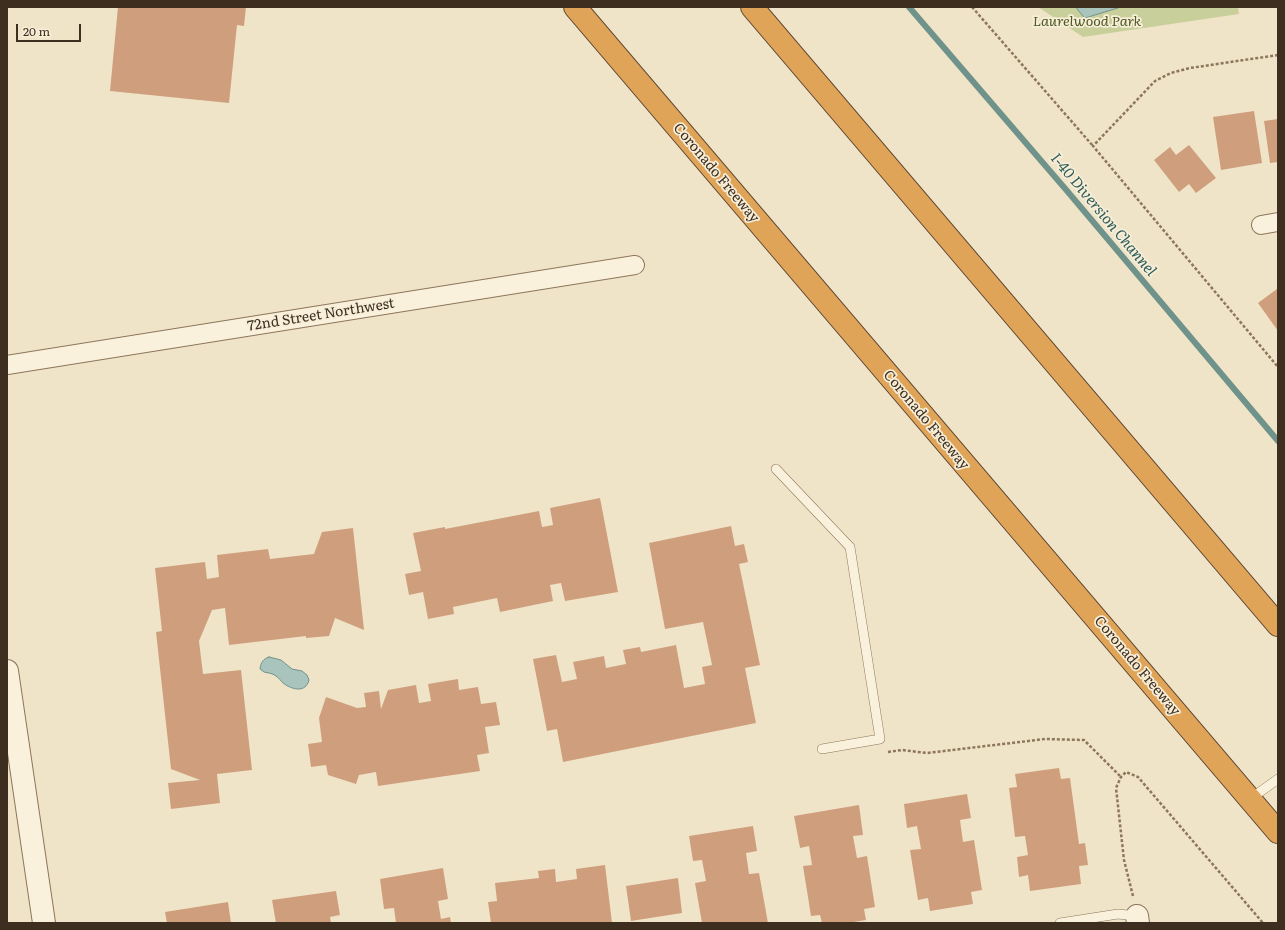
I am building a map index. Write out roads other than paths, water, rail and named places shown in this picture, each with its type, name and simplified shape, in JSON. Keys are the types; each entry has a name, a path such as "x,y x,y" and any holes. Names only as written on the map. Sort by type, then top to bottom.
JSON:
{"highway":[{"name":"Coronado Freeway","path":"575,7 1278,832"},
{"path":"752,7 1278,625"}],"street":[{"name":"72nd Street Northwest","path":"7,365 635,265"},
{"path":"7,671 44,923"}],"lane":[{"path":"776,469 850,547 880,739 822,750"},
{"path":"1250,799 1278,779"},
{"path":"1060,923 1118,914 1138,919"}],"water":[{"path":"1076,7 1121,7 1085,18"},
{"path":"269,657 281,660 292,669 302,671 307,675 309,680 305,687 302,689 294,689 283,683 274,675 260,669 263,661"}],"waterway":[{"name":"I-40 Diversion Channel","path":"909,7 1068,192 1278,441"}],"park label":[{"name":"Laurelwood Park","path":"1087,22"}]}
